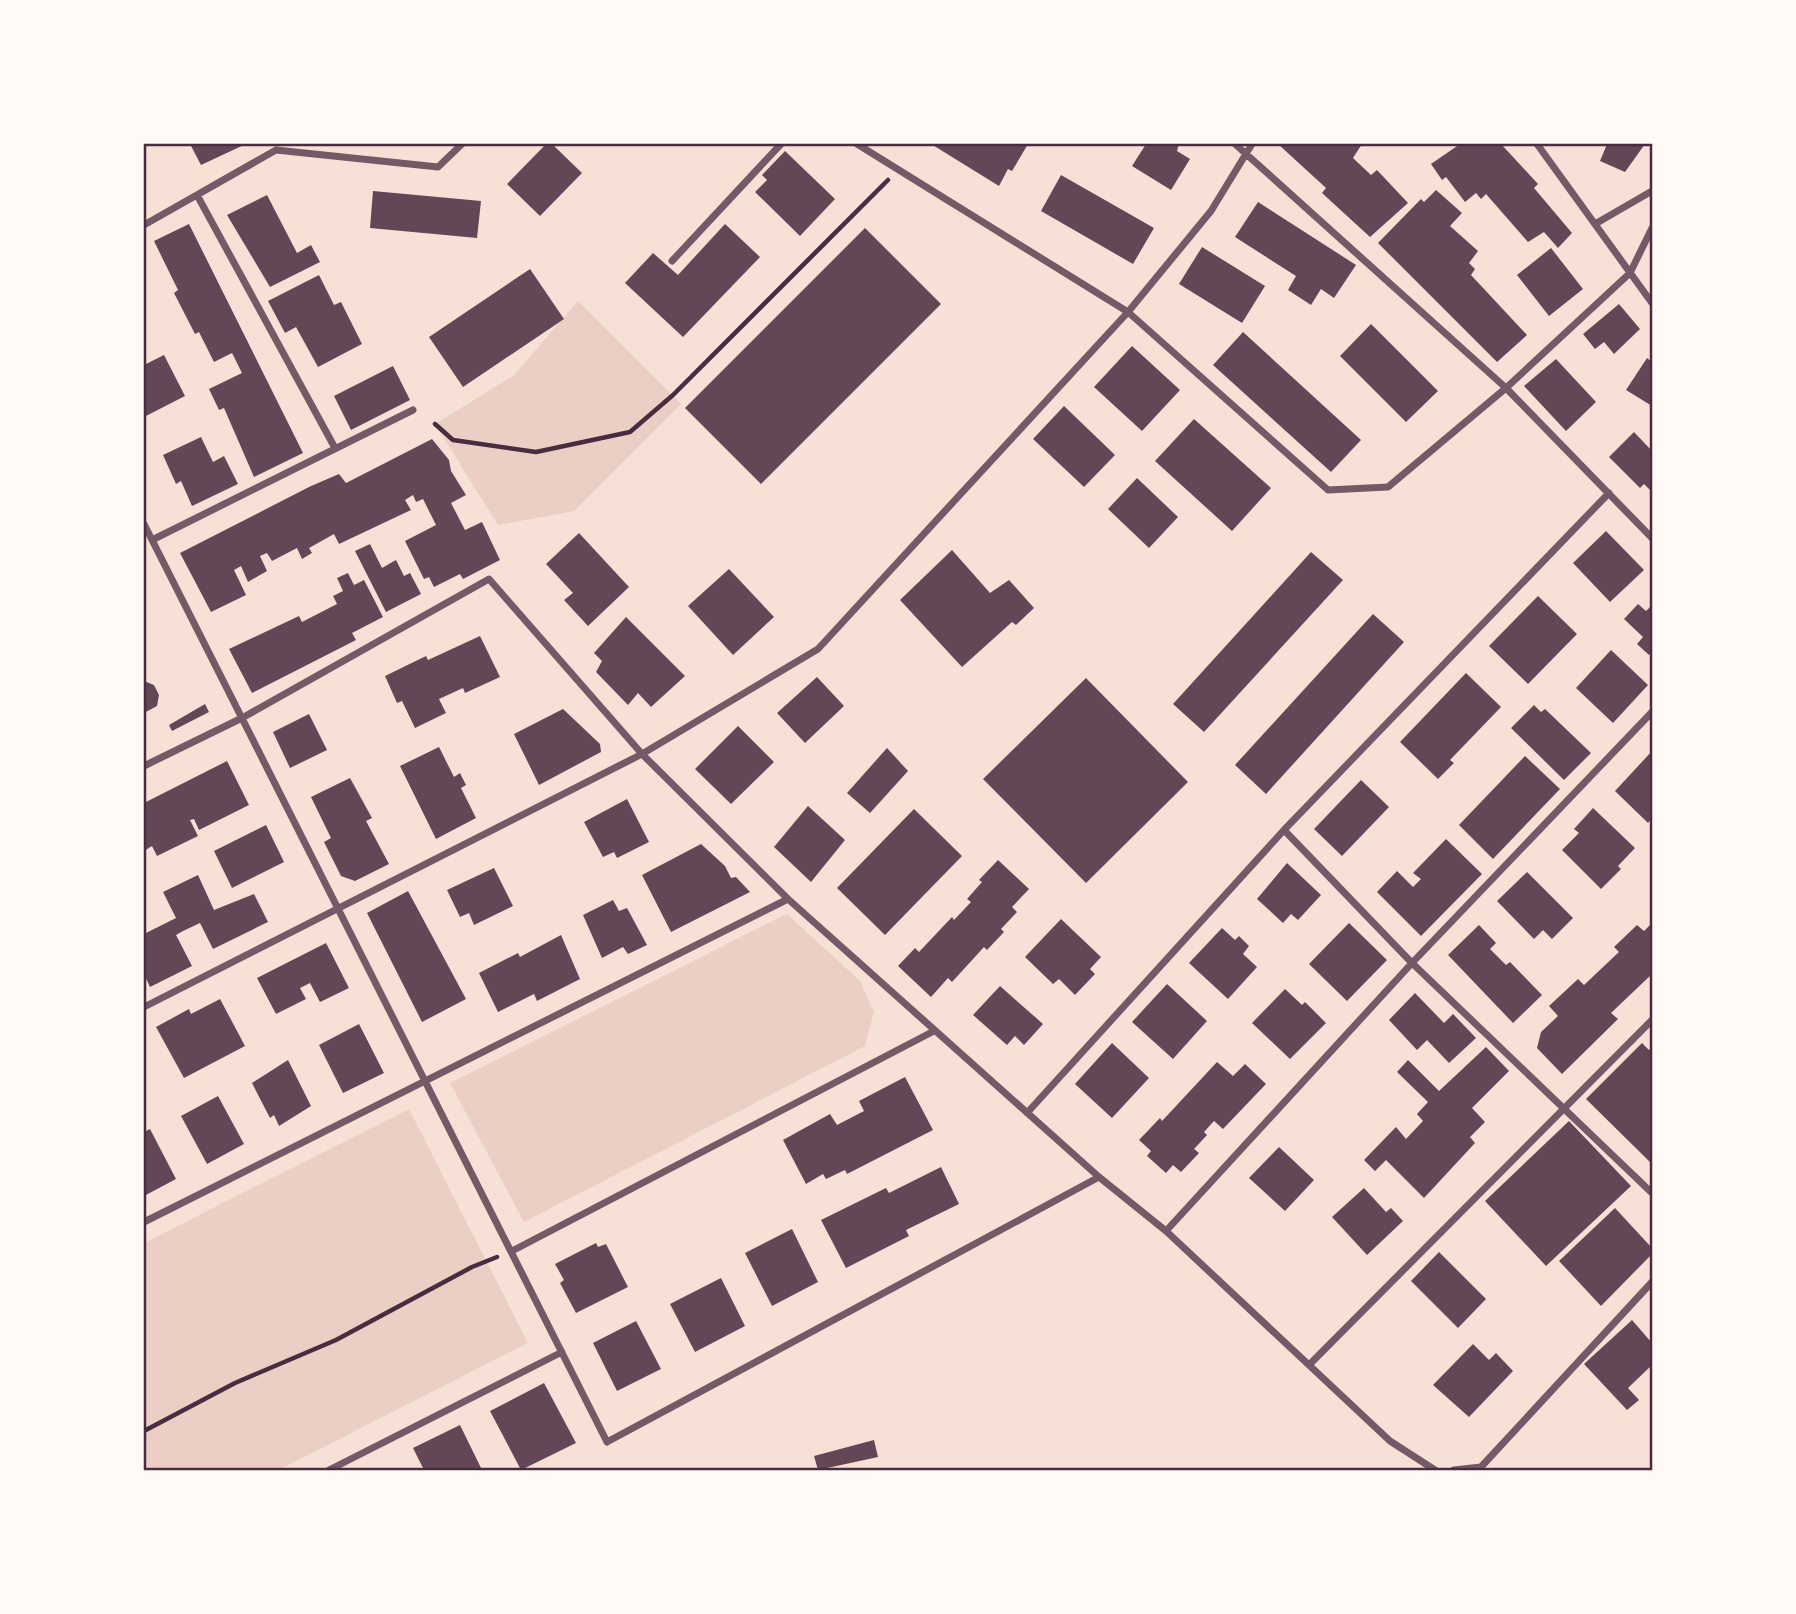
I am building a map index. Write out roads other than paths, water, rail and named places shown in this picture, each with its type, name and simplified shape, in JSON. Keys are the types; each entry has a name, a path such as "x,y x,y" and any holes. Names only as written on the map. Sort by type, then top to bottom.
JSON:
{"street":[{"path":"144,225 276,147 438,167 462,144"},
{"path":"672,261 781,144"},
{"path":"857,144 1128,312 1328,490 1388,487 1506,388 1630,273 1653,228"},
{"path":"1235,144 1249,147 1506,388 1653,538"},
{"path":"1537,144 1653,303"},
{"path":"144,1007 642,754 818,649 1128,312 1211,211 1249,147"},
{"path":"1595,224 1653,191"},
{"path":"197,195 335,448"},
{"path":"152,540 413,410"},
{"path":"1027,1113 1284,830 1609,493"},
{"path":"144,524 607,1442 1099,1177"},
{"path":"144,766 242,718 489,579 642,754 788,899 1099,1177 1166,1231 1390,1441 1435,1471"},
{"path":"1166,1231 1412,963 1653,712"},
{"path":"1284,830 1412,963 1653,1193"},
{"path":"144,1222 788,899"},
{"path":"1310,1364 1653,1020"},
{"path":"512,1251 934,1031"},
{"path":"1454,1471 1481,1467 1653,1282"},
{"path":"329,1471 562,1352"}]}
